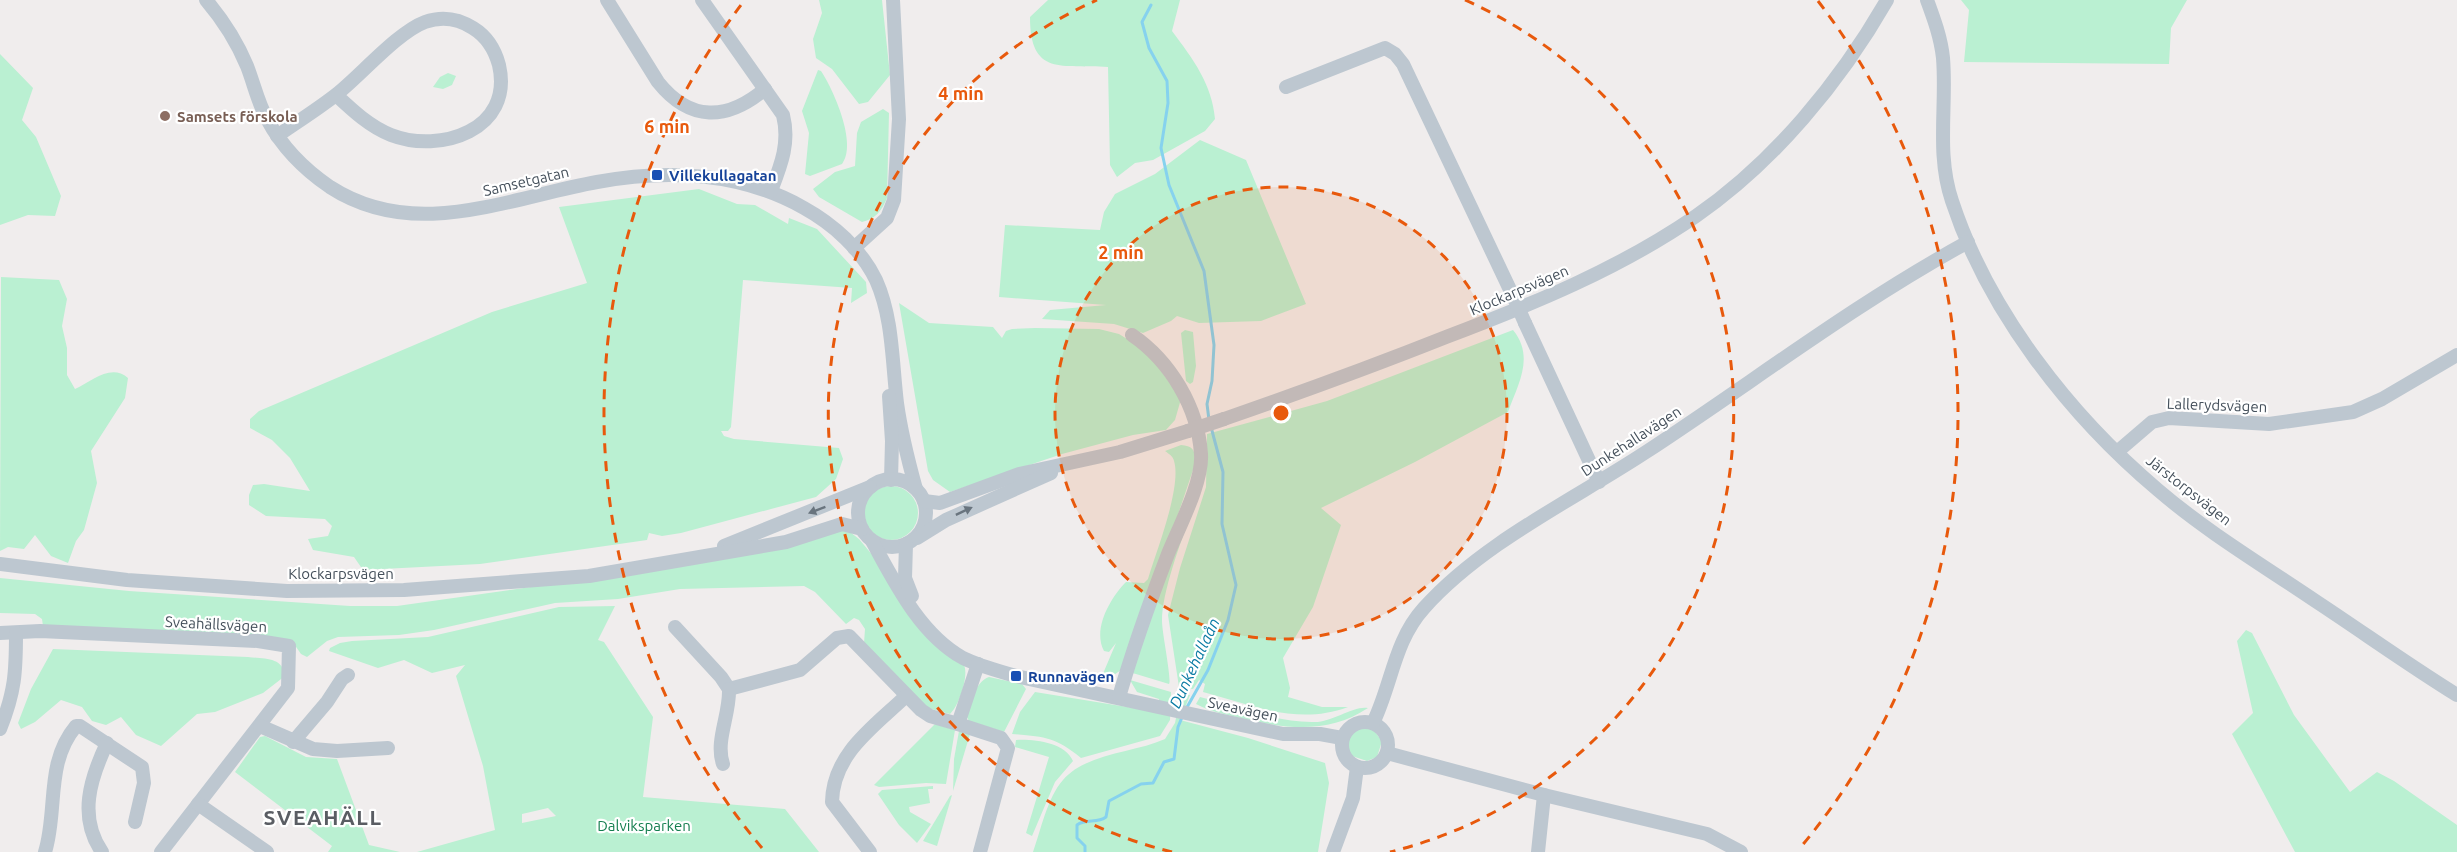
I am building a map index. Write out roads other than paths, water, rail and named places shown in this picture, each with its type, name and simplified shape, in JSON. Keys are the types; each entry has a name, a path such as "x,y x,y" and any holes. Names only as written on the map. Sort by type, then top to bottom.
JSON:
{"street":[{"name":"Samsetgatan","path":"206,0 236,44 266,118 277,136 300,163 332,188 365,205 399,214 431,216 467,212 597,182 657,175 713,177 771,191 824,219 854,248 876,280 889,328"},
{"path":"607,0 658,82 668,95 683,106 706,112 723,112 744,105 765,89"},
{"path":"702,0 779,108 786,133 785,151 771,191"},
{"path":"854,248 887,218 894,200 899,119 893,0"},
{"name":"Klockarpsvägen","path":"1069,465 1224,419 1530,305 1652,244 1697,215 1784,138 1836,78 1887,0"},
{"name":"Järstorpsvägen","path":"1927,0 1943,58 1942,146 1945,175 1951,199 1968,242 1995,294 2029,349 2086,421 2117,452 2189,515 2457,695"},
{"path":"277,136 336,95 409,32 434,20 450,19 473,28 492,48 499,67 499,93 486,119 469,133 448,140 420,142 390,135 365,120 336,95"},
{"path":"1286,87 1384,48 1395,54 1513,296 1599,482"},
{"name":"Dunkehallavägen","path":"1373,723 1401,640 1423,609 1451,580 1498,545 1599,482 1892,286 1968,242"},
{"path":"889,328 891,480"},
{"path":"889,328 900,423 925,520 910,542 905,578 912,597 933,625 963,658"},
{"path":"1119,697 1162,569 1194,489 1201,455 1186,398 1175,377 1149,347 1132,335"},
{"name":"Lallerydsvägen","path":"2117,452 2152,422 2169,418 2269,424 2353,412 2408,385 2457,355"},
{"path":"683,561 891,480 904,482 920,495 940,503 1019,474 1069,465"},
{"path":"872,541 888,547 910,542 946,520 1069,465"},
{"path":"870,487 859,507 862,529 872,541 905,598 930,631 963,658"},
{"path":"683,561 786,542 842,524 862,529"},
{"name":"Klockarpsvägen","path":"0,564 127,580 287,591 404,590 503,583 589,576 683,561"},
{"path":"675,627 722,677 729,689 728,717 719,751 723,764"},
{"name":"Sveahällsvägen","path":"0,633 40,631 246,640 289,646 288,688 161,852"},
{"path":"0,729 10,705 16,676 16,633"},
{"path":"729,689 800,670 842,636 849,636 906,696 930,716 1001,738 1008,748 980,852"},
{"name":"Sveavägen","path":"963,658 1016,676 1215,720 1283,734 1320,734 1342,738"},
{"path":"958,724 978,664"},
{"path":"293,742 327,702 342,678 348,675"},
{"path":"870,852 832,802 834,783 844,759 853,747 906,696"},
{"path":"1355,723 1373,723 1386,734 1387,753 1377,765 1357,767 1344,756 1342,738 1355,723"},
{"path":"45,852 50,827 53,778 71,731 76,726 80,726 138,762 144,774 135,822"},
{"path":"260,726 313,749 337,751 388,748"},
{"path":"102,852 89,827 88,802 92,780 106,743"},
{"path":"1387,753 1544,795 1707,834 1741,852"},
{"path":"1333,852 1353,798 1357,767"},
{"path":"1538,852 1544,795"},
{"path":"198,804 267,852"}],"waterway":[{"name":"Dunkehallaån","path":"1151,5 1142,22 1149,48 1167,81 1168,103 1161,148 1169,185 1204,271 1214,345 1212,381 1207,404 1209,420"},
{"name":"Dunkehallaån","path":"1186,709 1208,670 1228,620 1236,585 1222,524 1223,472 1211,427"},
{"name":"Dunkehallaån","path":"1085,852 1085,846 1077,838 1077,825 1103,819 1106,817 1109,801 1141,784 1153,783 1164,762 1174,759 1178,727 1183,715"}],"place":[{"name":"Samsets förskola","path":"165,116"},
{"name":"Villekullagatan","path":"657,175"},
{"name":"Runnavägen","path":"1016,676"}],"district":[{"name":"SVEAHÄLL","path":"323,817"}],"park label":[{"name":"Dalviksparken","path":"644,825"}]}
